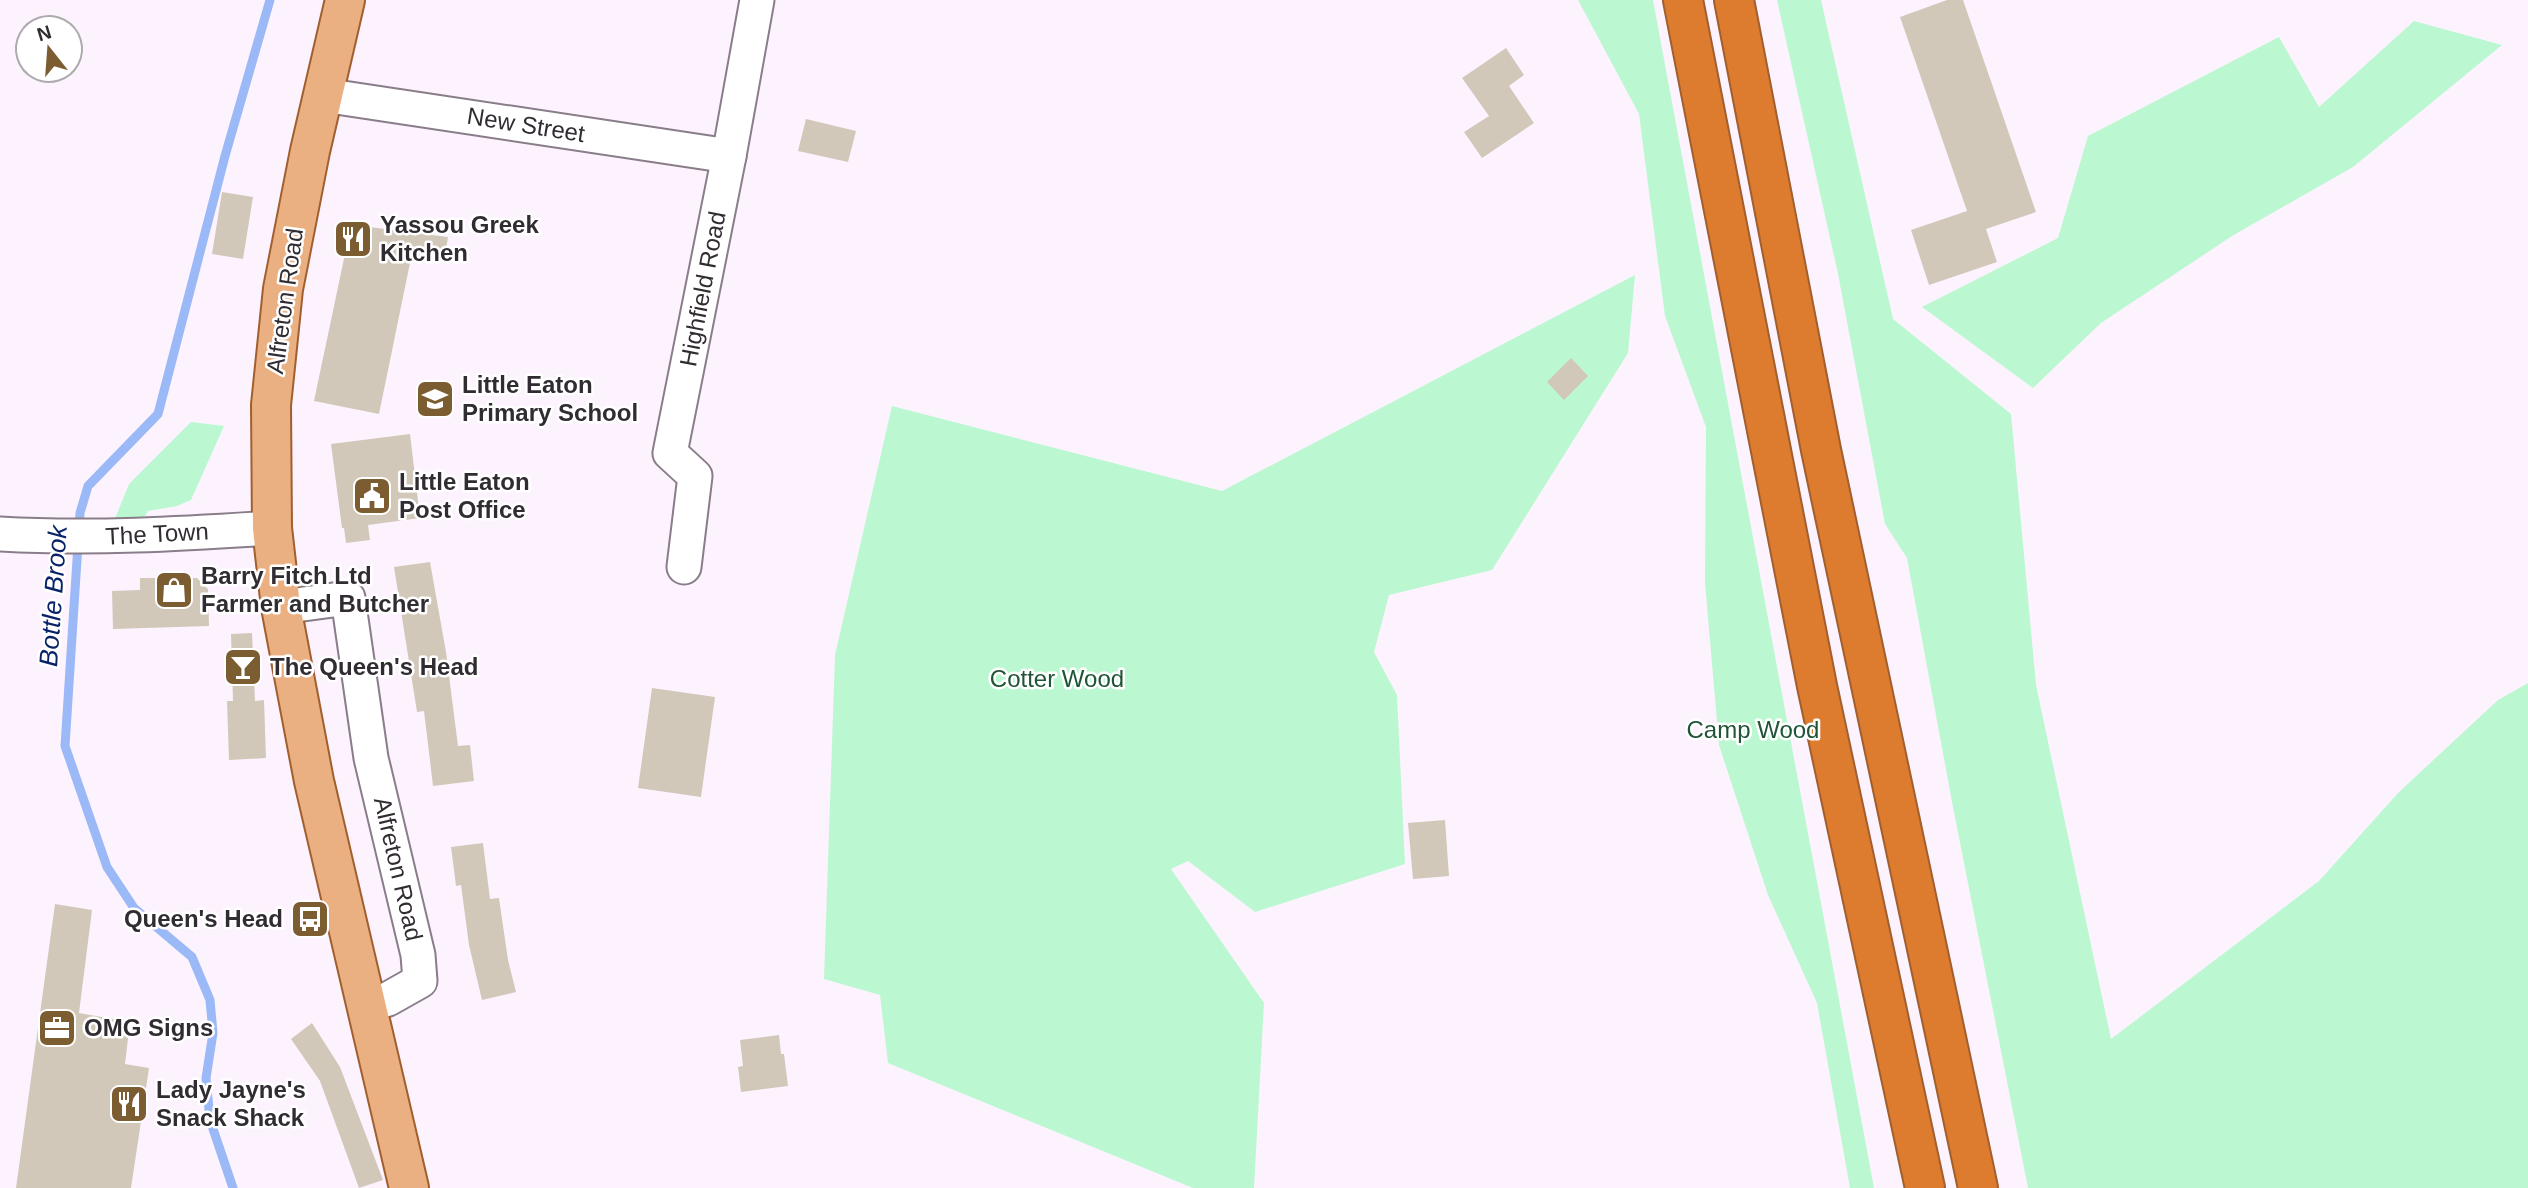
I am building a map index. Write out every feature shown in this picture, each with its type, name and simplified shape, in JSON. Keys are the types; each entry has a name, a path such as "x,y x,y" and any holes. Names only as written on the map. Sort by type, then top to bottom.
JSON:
{"highway":[{"path":"1683,0 1809,647 1925,1188"},
{"path":"1734,0 1824,463 1978,1188"}],"main road":[{"name":"Alfreton Road","path":"345,0 283,289 275,346 271,405 272,528 281,607 314,781 409,1188"}],"street":[{"name":"Highfield Road","path":"684,567 695,477 670,453 757,0"},
{"name":"New Street","path":"323,95 729,156"},
{"name":"The Town","path":"0,534 119,537 272,528"},
{"name":"Alfreton Road","path":"281,607 348,598 371,758 418,955 420,981 388,999 366,1006"}],"green space":[{"name":"Camp Wood","path":"1578,0 1653,0 1874,1188 1850,1188 1817,1003 1768,895 1719,745 1705,583 1706,427 1665,316 1639,114"},
{"path":"1777,0 1821,0 1893,319 2011,414 2036,685 2111,1039 2319,881 2399,792 2498,700 2528,683 2528,1188 2028,1188 1907,558 1885,524 1838,274"},
{"path":"2414,21 2502,45 2353,167 2232,236 2101,323 2033,388 1922,307 2058,238 2088,136 2279,37 2319,107"},
{"name":"Cotter Wood","path":"1635,275 1628,353 1492,570 1389,595 1374,652 1397,695 1405,864 1255,912 1188,861 1171,869 1264,1003 1254,1188 1193,1188 888,1063 880,995 824,979 835,655 892,406 1222,491"},
{"path":"191,422 224,426 191,500 177,506 148,511 138,520 114,521 129,484"}],"building":[{"path":"1947,0 1963,0 2036,212 1986,229 1997,262 1929,285 1911,230 1967,211 1900,17"},
{"path":"1506,48 1524,75 1509,86 1534,123 1482,158 1464,132 1489,116 1462,78"},
{"path":"806,119 856,131 848,162 798,151"},
{"path":"222,192 253,197 243,259 212,254"},
{"path":"346,224 448,237 444,262 411,258 379,414 314,401 346,249 343,249"},
{"path":"1571,358 1588,376 1564,400 1547,382"},
{"path":"410,434 420,518 368,525 370,540 346,543 331,444"},
{"path":"430,562 446,652 458,746 470,745 474,781 433,786 424,711 417,712 394,567"},
{"path":"140,578 197,578 208,589 209,626 113,629 112,591 140,590"},
{"name":"The Queen's Head","path":"252,633 255,701 264,700 266,758 229,760 227,701 233,701 231,634"},
{"path":"652,688 715,697 701,797 638,788"},
{"path":"1445,820 1449,876 1413,879 1408,823"},
{"path":"483,843 490,899 499,898 508,960 516,992 482,1000 469,945 461,885 456,886 451,847"},
{"path":"55,904 92,910 79,1013 130,1022 125,1064 149,1068 131,1188 16,1188"},
{"path":"312,1023 340,1067 383,1180 359,1188 320,1081 291,1039"},
{"path":"779,1035 788,1086 741,1092 738,1067 743,1066 740,1040"}],"waterway":[{"name":"Bottle Brook","path":"233,1188 210,1120 206,1078 213,1033 210,1000 192,957 134,908 107,867 65,746 80,513 88,486 158,414 225,156 270,0"}],"place":[{"name":"Yassou Greek Kitchen","path":"353,239"},
{"name":"Little Eaton Primary School","path":"435,399"},
{"name":"Little Eaton Post Office","path":"372,496"},
{"name":"Barry Fitch Ltd Farmer and Butcher","path":"174,590"},
{"name":"The Queen's Head","path":"243,667"},
{"name":"Queen's Head","path":"310,919"},
{"name":"OMG Signs","path":"57,1028"},
{"name":"Lady Jayne's Snack Shack","path":"129,1104"}]}
